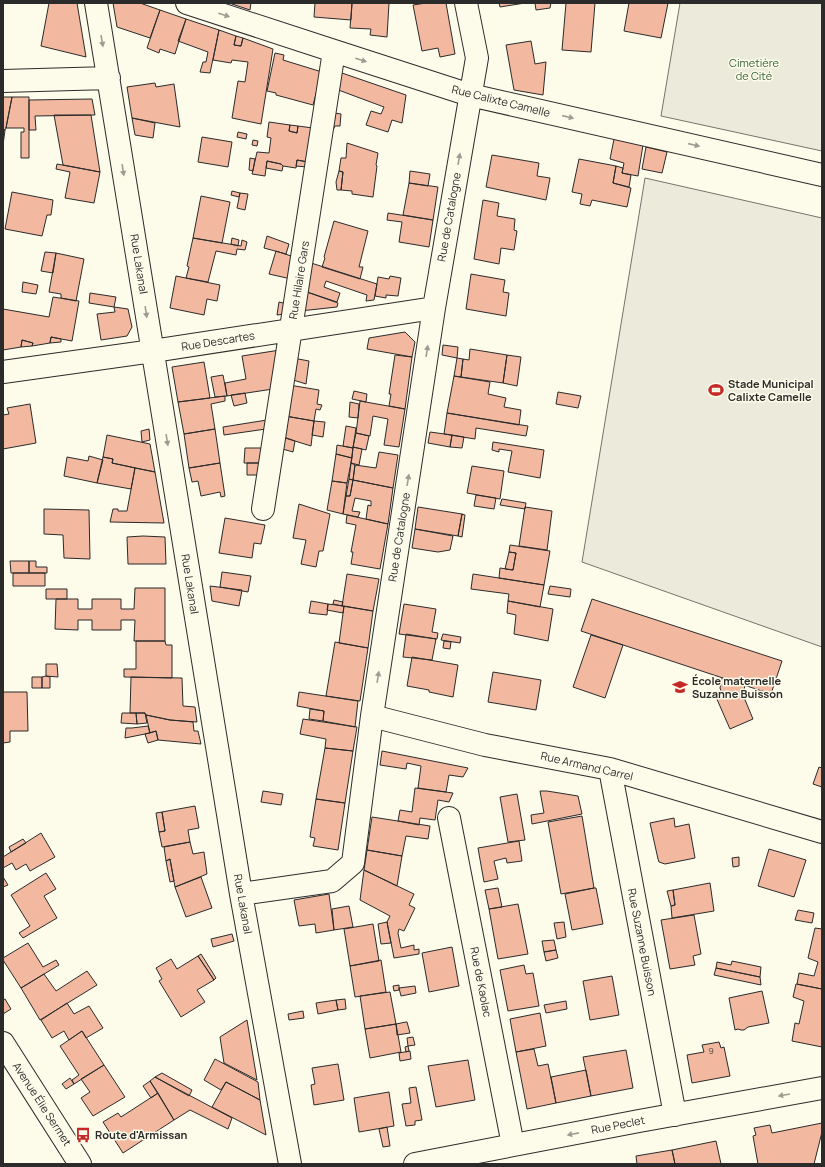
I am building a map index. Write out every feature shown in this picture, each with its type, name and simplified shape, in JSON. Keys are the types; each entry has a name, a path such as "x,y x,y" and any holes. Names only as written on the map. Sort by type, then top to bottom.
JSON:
{"street":[{"name":"Rue Lakanal","path":"96,3 241,894 290,1164"},
{"name":"Rue Calixte Camelle","path":"188,3 470,95 822,174"},
{"name":"Rue de Catalogne","path":"241,894 332,881 353,864 372,716 434,308 477,58 466,3"},
{"name":"Rue Hilaire Gars","path":"263,509 334,51"},
{"path":"3,81 109,78"},
{"name":"Rue Descartes","path":"3,372 434,308"},
{"name":"Rue Armand Carrel","path":"372,716 486,745 610,769 822,832"},
{"name":"Rue Suzanne Buisson","path":"610,769 675,1115"},
{"name":"Rue de Kaolac","path":"449,818 513,1145"},
{"name":"Avenue Élie Sermet","path":"4,1046 80,1164"},
{"name":"Rue Peclet","path":"415,1164 822,1088"}],"green space":[{"name":"Cimetière de Cité","path":"680,3 822,3 822,151 661,116"},
{"name":"Stade Municipal Calixte Camelle","path":"645,178 822,218 822,647 582,562"}],"building":[{"path":"49,3 77,3 86,57 41,46"},
{"path":"113,3 140,3 160,10 150,38 117,27"},
{"path":"229,3 251,3 250,10"},
{"path":"315,3 352,3 351,20 314,17"},
{"path":"352,3 389,3 387,37 370,35 371,29 350,28"},
{"path":"426,3 446,3 455,54 440,57 438,48 422,51 413,5"},
{"path":"499,3 525,3 500,7"},
{"path":"535,3 551,3 550,8 536,10"},
{"path":"566,3 595,3 591,52 562,50"},
{"path":"629,3 668,3 661,38 624,31"},
{"path":"160,10 186,19 175,54 160,49 159,53 147,48"},
{"path":"186,19 219,30 210,73 200,72 203,62 206,62 208,52 178,41"},
{"path":"219,30 236,36 234,45 241,46 243,38 273,49 261,124 232,118 238,81 245,82 248,62 232,60 231,63 213,60"},
{"path":"236,36 243,38 241,46 234,45"},
{"path":"531,41 535,64 546,62 543,95 514,90 506,45"},
{"path":"275,53 284,55 283,60 322,72 313,105 276,95 276,93 267,91"},
{"path":"339,72 406,95 402,123 392,120 388,132 366,125 371,111 381,114 384,107 333,88"},
{"path":"155,83 156,87 174,84 180,127 132,118 127,87"},
{"path":"3,97 12,97 5,130 3,130"},
{"path":"12,97 29,97 29,158 21,158 21,132 24,132 24,128 6,128"},
{"path":"92,99 95,115 35,116 36,130 29,130 29,100"},
{"path":"329,112 341,114 340,126 335,126 333,130 328,129"},
{"path":"54,115 91,115 100,172 63,165"},
{"path":"132,118 155,123 153,138 135,135"},
{"path":"269,122 290,125 289,131 297,133 298,126 313,128 308,162 297,160 296,168 267,161 265,176 252,174 257,152 269,153 271,138 267,137"},
{"path":"290,125 298,126 297,133 289,131"},
{"path":"3,130 5,130 3,145"},
{"path":"238,132 247,134 246,139 237,137"},
{"path":"202,137 232,142 228,167 198,162"},
{"path":"614,139 643,145 638,176 622,173 624,163 610,159"},
{"path":"253,140 258,141 257,146 252,145"},
{"path":"347,143 378,153 373,197 352,194 352,191 341,190 343,172 339,171 341,158 346,158"},
{"path":"646,147 667,152 662,173 642,169"},
{"path":"492,155 539,163 537,176 550,178 546,200 486,187"},
{"path":"250,158 255,159 253,171 249,170"},
{"path":"579,159 616,166 613,183 631,188 627,207 592,200 590,206 580,204 582,194 572,192"},
{"path":"297,160 308,162 307,167 296,166"},
{"path":"267,161 281,164 283,166 282,171 266,168"},
{"path":"57,164 100,172 94,203 65,198 70,172 56,169"},
{"path":"616,166 623,168 622,173 631,175 629,187 613,183"},
{"path":"339,171 343,172 341,190 337,190 336,182"},
{"path":"410,171 430,174 428,186 409,183"},
{"path":"409,183 438,187 433,220 403,215"},
{"path":"232,191 240,193 239,197 231,195"},
{"path":"12,192 53,200 51,215 47,215 42,236 5,229"},
{"path":"240,193 248,194 245,210 237,208"},
{"path":"201,196 230,202 222,243 193,238"},
{"path":"483,200 499,203 497,216 515,219 514,230 517,231 514,250 501,248 499,264 474,259"},
{"path":"388,213 433,220 429,247 399,242 402,222 387,220"},
{"path":"334,221 368,231 359,267 363,267 360,279 322,267"},
{"path":"267,236 289,244 286,254 264,248"},
{"path":"193,238 241,246 242,240 247,242 245,250 237,249 236,255 216,251 208,282 186,278"},
{"path":"232,238 239,240 238,246 231,244"},
{"path":"276,251 294,257 291,279 269,274"},
{"path":"45,252 56,253 53,273 41,271"},
{"path":"56,253 84,259 76,301 61,298 61,294 49,292"},
{"path":"308,262 377,284 374,300 366,301 367,295 326,281 324,287 340,293 337,302 304,291"},
{"path":"471,274 505,280 503,292 509,293 506,316 466,309"},
{"path":"176,276 220,285 217,301 207,299 204,315 170,308"},
{"path":"390,276 401,278 398,296 386,295 386,298 375,296 378,277 389,279"},
{"path":"23,282 38,285 36,294 22,292"},
{"path":"304,291 338,303 337,307 300,311"},
{"path":"90,293 116,297 114,307 89,303"},
{"path":"53,297 79,301 72,341 51,337 50,343 32,346 33,343 22,340 21,347 3,350 3,309 49,317"},
{"path":"279,302 287,304 285,314 277,315"},
{"path":"114,307 128,309 132,327 127,336 101,340 97,314 115,312"},
{"path":"405,332 415,342 412,357 367,349 369,338"},
{"path":"51,337 61,339 61,342 50,343"},
{"path":"22,340 33,343 32,346 21,347"},
{"path":"443,345 458,347 457,358 442,355"},
{"path":"470,349 507,355 503,383 461,377 463,359 469,360"},
{"path":"280,350 273,389 227,396 225,383 246,379 242,356"},
{"path":"395,355 412,357 405,409 389,406 391,394 389,394"},
{"path":"507,355 521,357 517,386 503,383"},
{"path":"293,358 309,361 306,384 290,379"},
{"path":"457,358 463,359 461,377 454,376"},
{"path":"204,362 210,398 178,402 172,367"},
{"path":"223,375 227,396 215,397 211,377"},
{"path":"454,376 490,382 488,394 506,398 504,407 521,410 519,425 447,413"},
{"path":"289,385 319,390 317,404 322,405 320,410 316,409 314,421 285,416"},
{"path":"354,391 367,394 366,402 352,399"},
{"path":"558,392 581,396 578,408 556,404"},
{"path":"245,393 247,403 234,406 231,395"},
{"path":"225,396 225,401 211,404 215,429 184,434 178,402"},
{"path":"360,401 405,409 399,447 384,445 388,419 373,416 370,436 356,433"},
{"path":"350,402 359,404 358,418 349,417"},
{"path":"30,404 36,443 3,449 3,415 9,414 7,408"},
{"path":"447,413 528,426 526,436 476,428 475,439 444,434"},
{"path":"285,416 314,421 311,446 282,437"},
{"path":"267,420 266,429 224,435 223,427"},
{"path":"314,421 325,422 323,437 312,435"},
{"path":"346,426 356,428 353,448 343,446"},
{"path":"149,429 150,440 142,442 141,431"},
{"path":"215,429 220,463 189,468 184,434"},
{"path":"430,432 452,435 450,447 428,443"},
{"path":"356,433 369,436 366,450 353,447"},
{"path":"107,435 150,444 155,472 112,463 113,459 103,457"},
{"path":"452,435 464,437 462,448 450,447"},
{"path":"281,436 295,441 293,452 279,448"},
{"path":"493,442 544,450 540,478 508,472 512,451 499,449 499,452 492,450"},
{"path":"337,445 353,448 352,458 336,454"},
{"path":"353,447 362,449 359,465 351,463"},
{"path":"245,448 262,448 261,463 244,463"},
{"path":"379,452 398,455 393,488 353,480 355,465 376,468"},
{"path":"336,454 352,458 347,483 332,481"},
{"path":"89,456 103,460 97,483 64,476 67,457 88,461"},
{"path":"103,457 113,459 112,463 135,468 131,489 97,483"},
{"path":"220,463 225,496 221,497 220,492 201,496 198,481 192,482 189,468"},
{"path":"247,463 261,463 260,475 247,475"},
{"path":"351,463 355,465 353,480 349,479"},
{"path":"472,466 504,471 500,499 467,493"},
{"path":"135,468 155,472 164,523 110,522 113,509 118,509 118,511 127,511"},
{"path":"349,479 353,480 350,496 346,496"},
{"path":"353,480 393,488 388,524 366,519 368,505 371,506 371,501 355,498 352,511 360,512 358,517 343,514 346,496 350,496"},
{"path":"332,481 347,483 343,514 327,510"},
{"path":"476,495 496,498 494,509 474,506"},
{"path":"502,499 526,503 525,509 500,505"},
{"path":"299,504 330,514 323,551 319,551 316,567 301,564 306,540 293,538"},
{"path":"418,507 462,514 458,536 415,529"},
{"path":"525,507 552,511 547,550 519,546"},
{"path":"44,509 89,510 90,559 64,558 63,535 44,534"},
{"path":"462,514 465,515 462,537 458,536"},
{"path":"347,515 388,524 380,569 351,564 353,552 351,552 356,525 346,523"},
{"path":"225,518 265,525 261,544 254,543 252,558 219,553"},
{"path":"415,529 453,536 450,550 438,552 412,548"},
{"path":"127,537 165,537 166,564 128,564"},
{"path":"510,545 550,551 544,585 499,578 500,568 513,570 516,553 509,552"},
{"path":"509,552 516,553 513,570 505,569"},
{"path":"10,561 29,561 29,573 11,573"},
{"path":"29,561 36,561 36,567 47,567 47,573 29,573"},
{"path":"222,572 251,576 248,592 220,587"},
{"path":"13,573 45,573 45,586 13,586"},
{"path":"347,574 379,579 373,611 342,606"},
{"path":"473,574 544,585 540,607 508,601 509,594 471,589"},
{"path":"210,586 242,590 239,606 212,601"},
{"path":"550,586 571,589 570,597 548,594"},
{"path":"135,588 165,588 165,641 134,641 135,620 121,620 121,630 92,630 92,620 78,620 78,630 55,629 56,599 78,599 78,609 92,609 92,599 121,599 121,609 134,609"},
{"path":"46,589 67,589 67,599 46,599"},
{"path":"592,599 782,661 771,694 581,631"},
{"path":"334,600 343,602 342,606 333,604"},
{"path":"311,601 328,604 327,615 309,613"},
{"path":"508,601 553,609 548,641 514,634 516,615 507,613"},
{"path":"328,604 344,606 343,613 327,610"},
{"path":"404,604 436,609 432,632 438,633 437,639 399,634"},
{"path":"344,606 373,611 368,648 339,643"},
{"path":"406,634 436,639 432,660 403,657"},
{"path":"443,634 461,637 460,643 441,640"},
{"path":"591,635 623,645 605,698 573,687"},
{"path":"136,641 165,641 166,645 172,645 172,678 124,677 124,669 136,669"},
{"path":"444,641 451,642 450,649 443,648"},
{"path":"335,642 368,648 360,701 326,696"},
{"path":"412,657 458,665 453,697 429,692 429,690 407,686"},
{"path":"46,664 57,664 58,677 46,676"},
{"path":"493,672 541,680 536,710 488,702"},
{"path":"32,677 42,677 42,688 32,688"},
{"path":"42,677 50,677 50,688 42,688"},
{"path":"131,677 182,678 183,706 195,707 197,722 170,720 146,715 145,713 130,713"},
{"path":"722,678 745,685 743,695 753,719 730,729 716,697 722,694 720,688"},
{"path":"3,692 27,692 28,731 10,731 10,742 3,743"},
{"path":"299,692 358,701 355,727 323,721 324,711 297,706"},
{"path":"310,709 324,711 323,721 309,719"},
{"path":"122,713 136,713 137,724 121,723"},
{"path":"136,713 145,713 147,723 137,724"},
{"path":"146,715 170,720 193,722 194,731 198,731 201,744 158,740 156,731 150,733"},
{"path":"303,719 357,727 353,751 325,748 326,739 300,734"},
{"path":"148,726 150,733 125,738 126,728"},
{"path":"156,731 158,740 148,743 145,734"},
{"path":"325,748 353,751 345,803 316,799"},
{"path":"382,751 468,768 463,777 449,775 446,792 418,788 421,766 407,763 406,769 380,765"},
{"path":"819,767 822,768 822,787 813,784"},
{"path":"415,788 453,793 449,802 438,800 435,820 420,818 419,825 398,821 400,810 412,812"},
{"path":"263,791 283,794 281,805 261,802"},
{"path":"540,791 578,796 582,814 532,824 531,815 544,813"},
{"path":"517,794 525,840 508,842 500,797"},
{"path":"316,799 345,803 338,850 313,846 315,838 310,837"},
{"path":"195,806 199,828 188,830 190,842 162,847 159,832 165,831 162,812"},
{"path":"162,812 165,831 159,832 156,813"},
{"path":"582,816 594,888 561,894 548,822"},
{"path":"372,817 430,826 428,839 406,836 402,856 367,850"},
{"path":"674,818 675,827 689,824 695,858 665,864 659,862 650,823"},
{"path":"41,833 55,857 30,871 26,864 16,870 12,863 3,868 3,857"},
{"path":"23,839 26,843 11,852 9,847"},
{"path":"519,841 522,861 507,863 506,858 494,861 498,879 484,882 478,848"},
{"path":"190,842 193,854 204,852 207,874 175,887 170,859 166,861 164,847"},
{"path":"769,849 806,860 794,897 758,886"},
{"path":"367,850 402,856 397,886 364,870"},
{"path":"739,857 739,866 733,867 732,858"},
{"path":"170,859 174,881 170,882 166,861"},
{"path":"364,870 414,894 409,905 415,908 404,931 399,929 398,933 401,948 414,945 414,950 419,949 419,954 394,958 387,922 390,916 360,900"},
{"path":"46,873 56,889 44,896 57,918 23,938 19,933 30,926 11,895"},
{"path":"3,877 8,885 3,887"},
{"path":"201,877 212,908 186,917 175,887"},
{"path":"710,883 714,911 672,918 671,906 675,905 673,890"},
{"path":"498,888 502,907 489,909 485,890"},
{"path":"596,888 603,924 572,930 565,894"},
{"path":"673,890 675,905 671,906 667,891"},
{"path":"329,894 334,930 316,933 315,924 299,926 294,900"},
{"path":"518,904 528,954 498,959 489,909"},
{"path":"349,906 353,927 334,930 332,909"},
{"path":"798,910 814,913 812,923 795,920"},
{"path":"694,915 701,954 693,956 695,965 670,969 661,920"},
{"path":"387,922 391,943 381,944 378,924"},
{"path":"564,922 566,937 557,939 554,923"},
{"path":"373,924 379,961 350,966 344,929"},
{"path":"815,928 822,929 822,989 797,984 799,973 814,976 818,962 808,958"},
{"path":"232,934 234,941 213,947 211,939"},
{"path":"554,940 556,950 544,952 542,941"},
{"path":"28,943 43,967 56,960 59,965 21,988 3,958"},
{"path":"452,947 459,986 429,992 422,953"},
{"path":"556,950 558,958 546,961 544,952"},
{"path":"201,954 216,978 214,980 198,956"},
{"path":"198,956 214,980 197,990 205,1002 181,1017 159,981 162,979 156,968 171,959 177,969"},
{"path":"381,960 386,992 355,997 350,966"},
{"path":"732,961 761,967 760,977 716,968 717,962 731,965"},
{"path":"524,965 526,974 533,973 539,1006 508,1011 500,970"},
{"path":"716,968 760,977 761,985 714,975"},
{"path":"87,971 97,985 40,1020 21,988 44,974 56,991"},
{"path":"612,976 619,1015 590,1020 583,981"},
{"path":"796,984 822,989 822,1047 792,1041 795,1023 799,1024 804,1001 793,997"},
{"path":"399,985 399,990 394,991 393,986"},
{"path":"415,986 416,993 401,996 399,988"},
{"path":"762,991 769,1023 748,1027 744,1030 735,1030 729,998"},
{"path":"390,992 396,1024 365,1029 360,996"},
{"path":"5,999 11,1009 3,1014 3,1000"},
{"path":"345,999 346,1009 338,1010 336,1000"},
{"path":"336,1000 338,1010 318,1014 316,1003"},
{"path":"566,1001 567,1009 546,1013 544,1005"},
{"path":"67,1003 74,1014 89,1006 103,1028 86,1038 82,1031 69,1040 64,1031 52,1038 41,1020"},
{"path":"303,1011 304,1018 289,1020 288,1014"},
{"path":"540,1013 546,1046 516,1052 510,1019"},
{"path":"247,1020 257,1080 224,1063 220,1037"},
{"path":"407,1022 410,1033 397,1035 396,1024"},
{"path":"396,1024 401,1052 370,1058 365,1029"},
{"path":"82,1031 104,1065 74,1084 72,1080 79,1075 60,1046"},
{"path":"413,1037 415,1045 408,1046 407,1038"},
{"path":"719,1042 721,1048 724,1047 730,1076 692,1083 687,1055 704,1052 702,1045"},
{"path":"408,1046 409,1051 406,1052 405,1047"},
{"path":"534,1049 538,1066 548,1064 556,1103 527,1109 516,1052"},
{"path":"626,1050 633,1088 591,1096 583,1057"},
{"path":"410,1051 411,1059 400,1061 399,1053"},
{"path":"215,1059 258,1082 260,1100 226,1082 221,1090 204,1080"},
{"path":"468,1060 475,1100 436,1107 428,1066"},
{"path":"338,1064 344,1100 314,1105 311,1085 315,1084 312,1068"},
{"path":"104,1065 125,1097 93,1116 81,1098 90,1092 81,1079"},
{"path":"586,1070 591,1096 556,1103 551,1077"},
{"path":"162,1073 192,1090 189,1096 155,1077"},
{"path":"155,1077 232,1118 228,1129 190,1110 174,1120 150,1081"},
{"path":"70,1078 74,1084 66,1089 62,1084"},
{"path":"150,1081 158,1093 151,1098 143,1086"},
{"path":"226,1082 260,1100 266,1135 212,1107"},
{"path":"416,1087 422,1120 415,1121 415,1125 406,1126 402,1104 411,1103 409,1088"},
{"path":"389,1092 394,1126 359,1132 354,1098"},
{"path":"158,1093 174,1120 123,1153 103,1122 118,1113 121,1117"},
{"path":"822,1123 822,1132 814,1164 758,1164 753,1136 756,1135 754,1128 770,1125 772,1133"},
{"path":"387,1127 390,1146 383,1147 379,1129"},
{"path":"716,1141 721,1164 675,1164 672,1150"},
{"path":"672,1150 675,1164 637,1164 636,1156"}],"place":[{"name":"Stade Municipal Calixte Camelle","path":"716,390"},
{"name":"École maternelle Suzanne Buisson","path":"680,687"},
{"name":"Route d'Armissan","path":"83,1135"}]}
